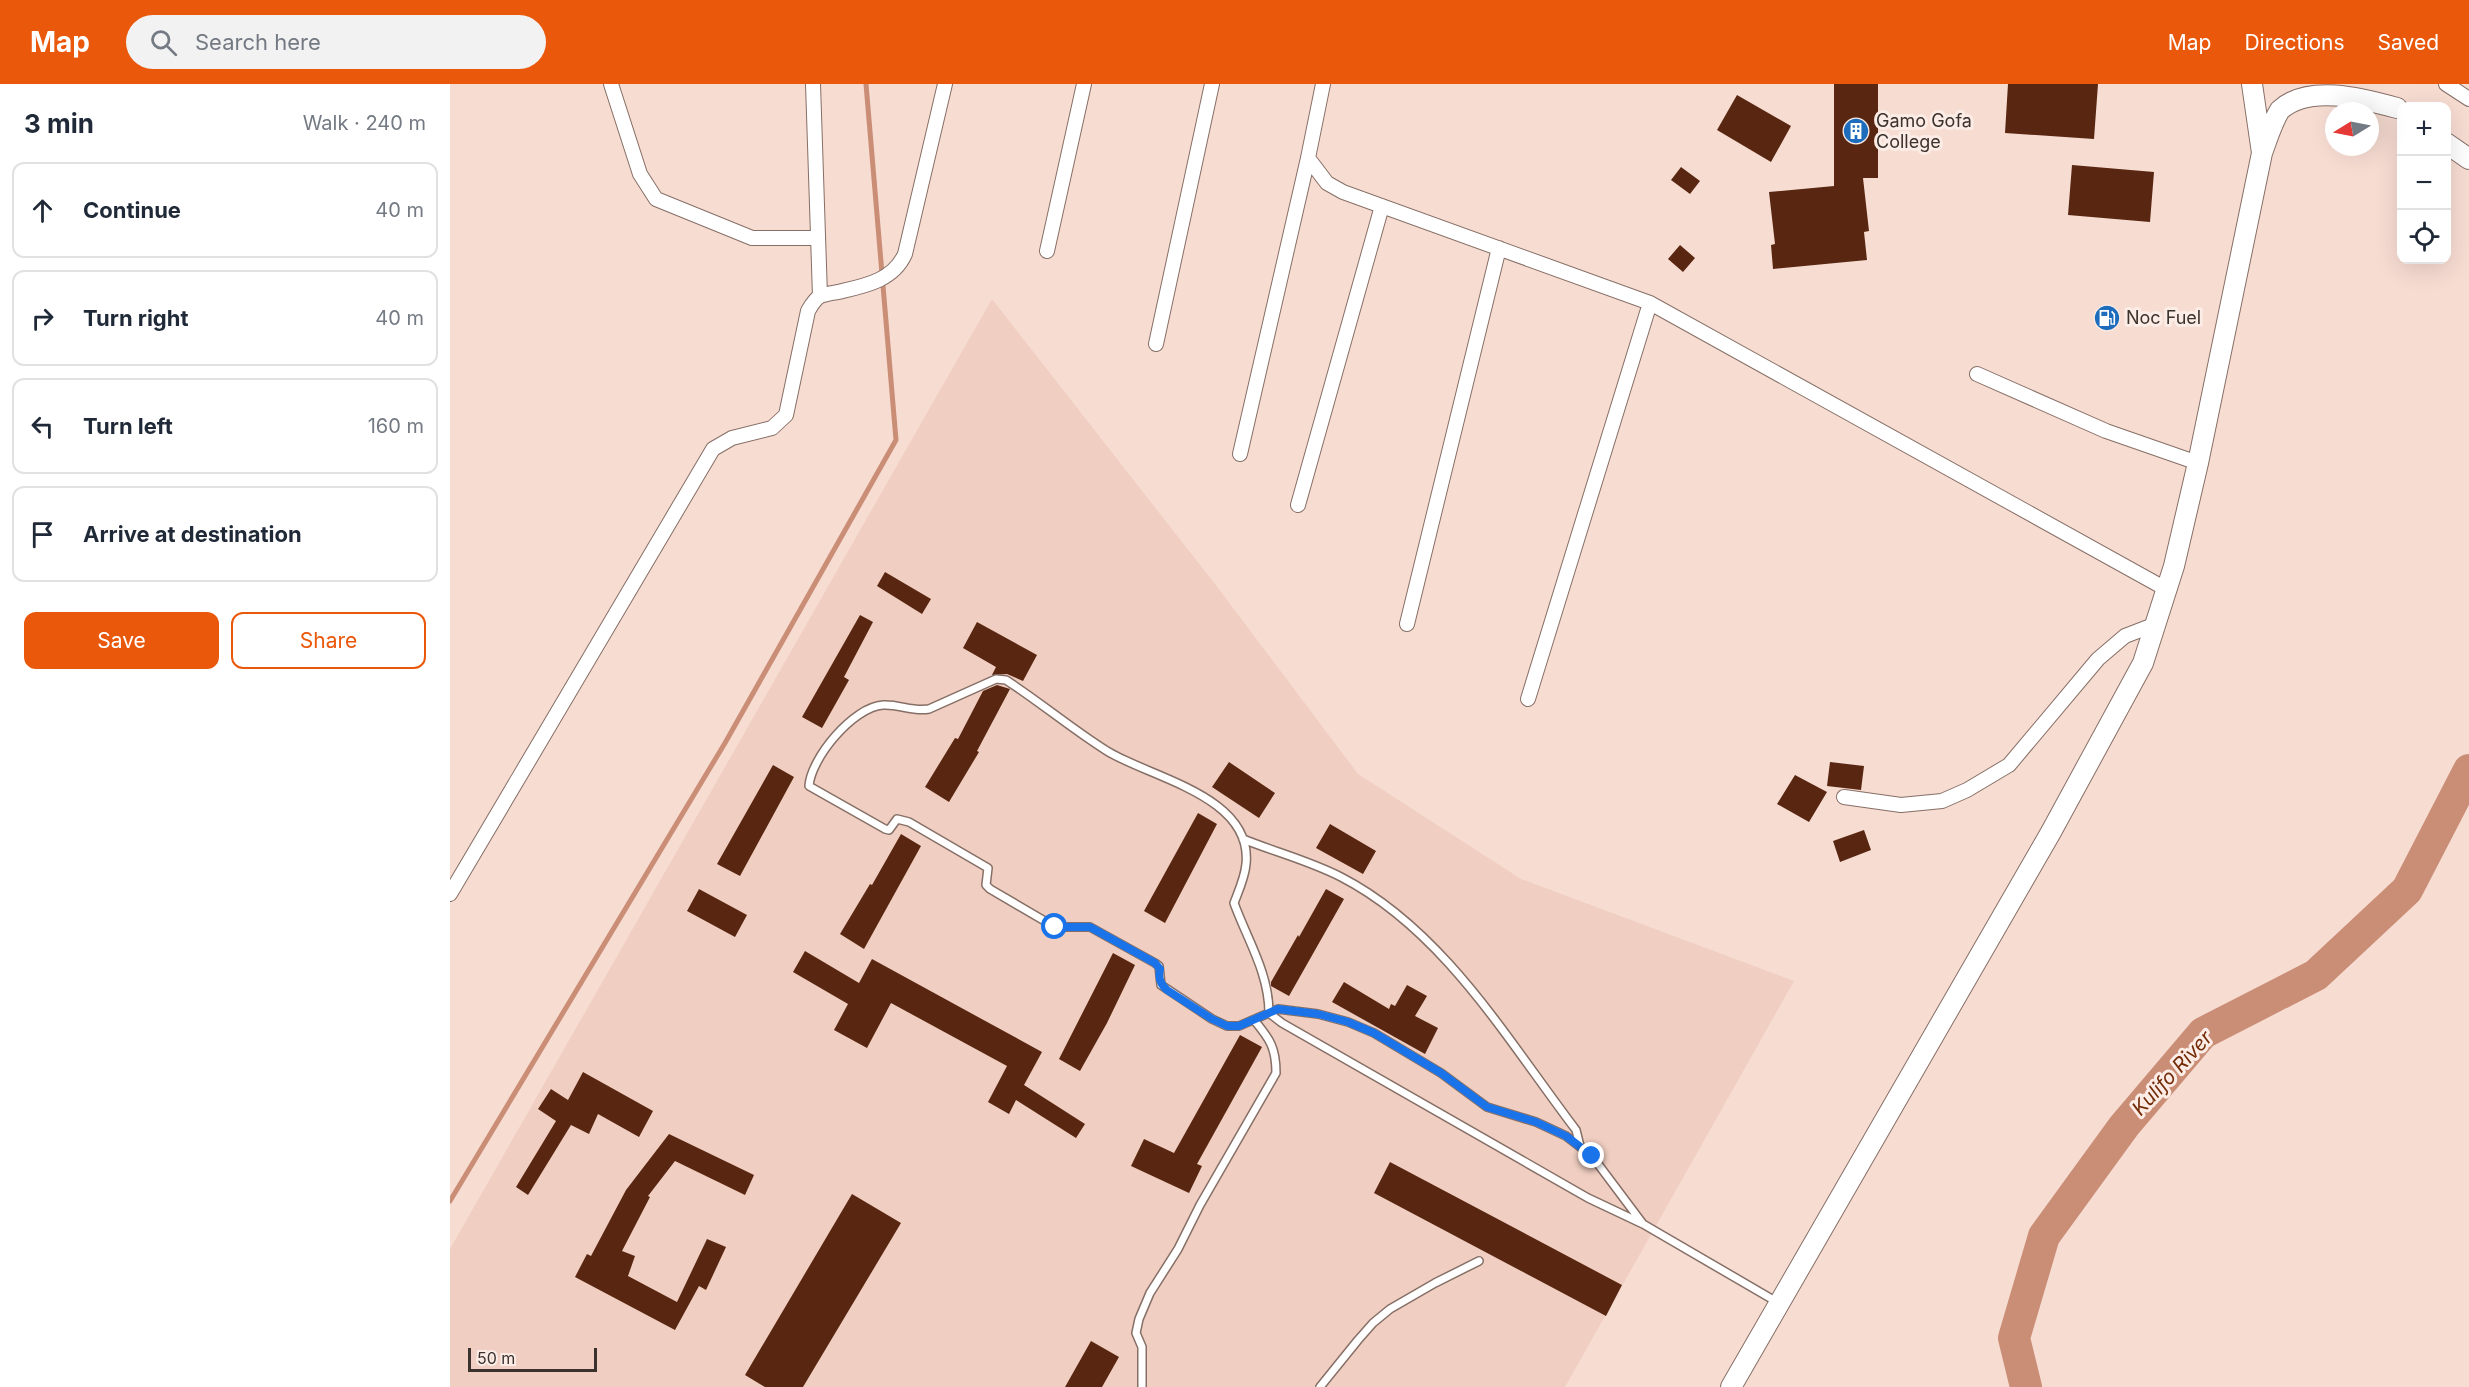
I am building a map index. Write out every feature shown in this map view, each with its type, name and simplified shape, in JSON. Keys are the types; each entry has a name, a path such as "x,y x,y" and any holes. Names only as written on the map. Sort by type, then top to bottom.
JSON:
{"street":[{"path":"610,84 640,174 656,199 752,238 818,238"},
{"path":"813,84 820,296"},
{"path":"450,894 713,449 732,438 772,428 786,415 808,311 820,296 865,286 893,273 905,254 945,84"},
{"path":"1047,251 1084,84"},
{"path":"1156,344 1212,84"},
{"path":"1240,454 1323,84"},
{"path":"2252,84 2262,153"},
{"path":"2363,84 2397,109"},
{"path":"2446,84 2469,99"},
{"path":"1731,1387 2051,832 2143,663 2166,589 2198,463 2262,153 2279,112 2291,99 2303,92 2332,91 2397,109"},
{"path":"2451,146 2469,159"},
{"path":"1308,158 1327,183 1343,192 1650,303 2166,589"},
{"path":"1298,506 1382,206"},
{"path":"1407,624 1499,248"},
{"path":"1528,699 1650,303"},
{"path":"1977,374 2106,431 2198,463"},
{"path":"1844,797 1901,806 1942,801 1967,790 2009,765 2098,659 2125,636 2156,624"}],"lane":[{"path":"1269,1013 1269,997 1263,970 1246,938 1234,903 1247,861 1243,839 1234,820 1210,799 1131,764 1106,750 1006,680 996,679 985,682 929,709 918,711 885,704 873,707 835,734 810,779 809,786 885,829 889,830 897,819 902,819 984,865 989,872 986,885 990,889 1055,927 1090,927 1155,963 1160,969 1161,985 1212,1019 1227,1026 1239,1026 1254,1020 1278,1009 1318,1014 1348,1022 1374,1033 1441,1073 1487,1107 1536,1122 1566,1136 1592,1156 1643,1224"},
{"path":"1243,839 1341,877 1407,921 1437,951 1495,1019 1576,1130 1580,1146"},
{"path":"1269,1013 1282,1023 1578,1192 1643,1224 1779,1303"},
{"path":"1143,1387 1142,1347 1136,1334 1150,1293 1178,1249 1200,1205 1276,1073 1276,1054 1267,1036 1254,1020"},
{"path":"1320,1387 1373,1323 1390,1309 1434,1283 1479,1261"}],"shaded area":[{"path":"992,299 1218,588 1358,774 1521,879 1794,981 1565,1387 450,1387 450,1249"}],"building":[{"path":"1834,84 1878,84 1878,178 1863,178 1869,231 1864,232 1867,260 1773,269 1771,245 1775,244 1769,192 1834,186"},
{"path":"2008,84 2098,84 2094,139 2005,133"},
{"path":"1737,95 1791,126 1771,162 1717,130"},
{"path":"2072,165 2154,172 2150,222 2068,215"},
{"path":"1681,167 1700,181 1690,194 1671,180"},
{"path":"1680,245 1695,258 1683,272 1668,259"},
{"path":"885,572 931,599 922,614 877,586"},
{"path":"860,615 873,622 844,677 849,680 822,728 802,717"},
{"path":"977,622 1037,655 1023,681 1007,674 992,675 996,667 963,648"},
{"path":"997,685 1010,689 977,751 979,752 949,802 925,787 955,738 958,739 983,691"},
{"path":"1229,762 1275,793 1259,818 1212,787"},
{"path":"1830,762 1864,766 1861,790 1827,786"},
{"path":"773,765 794,777 740,876 717,864"},
{"path":"1795,775 1827,792 1809,822 1777,804"},
{"path":"1198,813 1217,824 1165,923 1144,911"},
{"path":"1330,824 1376,851 1363,874 1316,848"},
{"path":"1864,830 1871,850 1840,862 1833,841"},
{"path":"901,834 921,846 864,949 840,934 870,884 872,885"},
{"path":"699,889 747,915 735,937 687,911"},
{"path":"1326,889 1344,899 1289,996 1271,986 1271,982"},
{"path":"805,951 859,983 872,959 1042,1052 1024,1085 1085,1124 1076,1138 1016,1100 1009,1114 988,1102 1007,1066 891,1003 867,1048 834,1030 848,1004 793,972"},
{"path":"1113,953 1135,965 1107,1023 1080,1071 1059,1059"},
{"path":"1344,982 1389,1009 1391,1004 1395,1006 1407,985 1427,996 1415,1016 1438,1028 1425,1054 1332,1002"},
{"path":"1240,1035 1262,1047 1197,1164 1202,1166 1189,1193 1131,1166 1144,1139 1174,1153"},
{"path":"583,1072 653,1111 639,1137 598,1114 589,1134 571,1125 528,1195 516,1187 556,1121 538,1109 551,1089 568,1100"},
{"path":"669,1134 754,1175 745,1195 675,1161 648,1196 650,1197 622,1251 635,1256 628,1276 677,1302 707,1239 726,1247 706,1290 699,1286 675,1330 575,1277 587,1254 591,1256 626,1190"},
{"path":"1390,1162 1622,1285 1606,1316 1374,1193"},
{"path":"852,1194 901,1223 803,1387 765,1387 745,1375"},
{"path":"1091,1341 1119,1357 1102,1387 1065,1387"}],"waterway":[{"path":"450,1201 725,743 896,440 866,84"},
{"name":"Kulifo River","path":"2026,1387 2014,1338 2044,1236 2124,1126 2203,1033 2316,975 2407,890 2469,770"}],"place":[{"name":"Gamo Gofa College","path":"1856,131"},
{"name":"Noc Fuel","path":"2107,318"}],"route":[{"path":"1055,927 1096,929 1155,963 1160,969 1161,985 1212,1019 1227,1026 1239,1026 1278,1009 1318,1014 1348,1022 1374,1033 1441,1073 1487,1107 1536,1122 1566,1136 1592,1156"}]}
